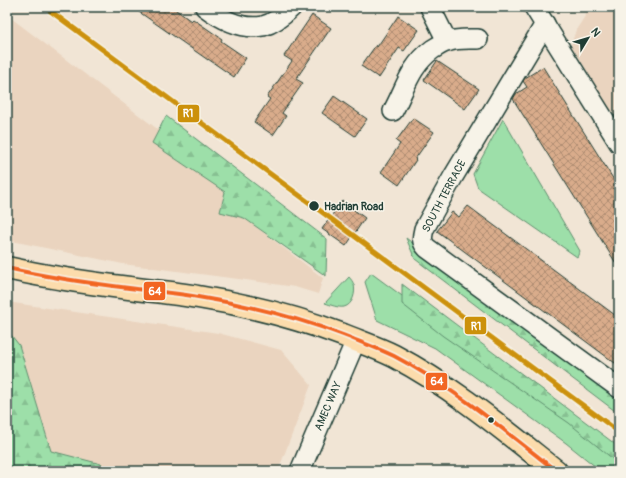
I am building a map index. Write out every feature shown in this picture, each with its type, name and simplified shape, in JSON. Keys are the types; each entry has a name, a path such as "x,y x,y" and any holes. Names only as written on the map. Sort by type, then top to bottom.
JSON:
{"main road":[{"path":"7,268 72,281 196,296 283,315 324,328 393,356 427,376 470,405 556,471"}],"street":[{"path":"205,7 224,19 237,24 264,26 279,18 292,7"},
{"path":"430,7 447,41"},
{"path":"534,7 619,143"},
{"name":"SOUTH TERRACE","path":"545,24 453,177 424,230 422,240 427,248 619,388"},
{"path":"393,111 411,73 426,54 447,41 478,39"},
{"name":"AMEC WAY","path":"300,471 356,340"}],"shaded area":[{"path":"591,7 612,7 619,11 619,123 571,45 576,30"},
{"path":"7,15 222,178 233,209 323,278 318,294 295,287 123,264 7,240"},
{"path":"7,302 218,333 281,350 311,385 278,471 7,471"}],"green space":[{"path":"166,116 327,239 326,276 244,218 220,212 225,192 152,143"},
{"path":"503,119 580,251 577,257 478,188 473,174"},
{"path":"406,238 533,338 619,400 619,414 415,259"},
{"path":"371,273 619,456 619,471 601,471 566,443 435,348 377,320 365,282"},
{"path":"349,277 355,288 350,304 342,307 325,303"},
{"path":"402,284 619,447 619,464 569,423 443,336 402,304"},
{"path":"7,330 19,345 51,451 101,464 104,471 7,471"}],"building":[{"path":"132,7 172,7 191,21 193,19 246,58 234,77"},
{"path":"312,15 331,28 296,79 303,83 282,113 286,116 273,135 254,122 270,99 267,97 292,61 284,56"},
{"path":"398,16 419,30 404,51 399,48 379,78 361,66 376,45 377,47"},
{"path":"437,61 479,89 465,109 424,80"},
{"path":"543,67 619,188 619,268 513,99 516,94 527,87 523,81 525,78"},
{"path":"334,96 367,119 355,136 322,113"},
{"path":"413,118 434,132 399,185 381,172 400,144 396,141"},
{"path":"342,201 365,218 346,246 322,229"},
{"path":"468,206 619,318 619,366 437,231 452,212 459,217"}],"transit line":[{"name":"R1","path":"45,7 619,432"},
{"name":"64","path":"7,268 68,280 217,300 272,312 343,335 394,356 437,381 478,410 556,471"}],"place":[{"name":"Hadrian Road","path":"314,206"}]}
